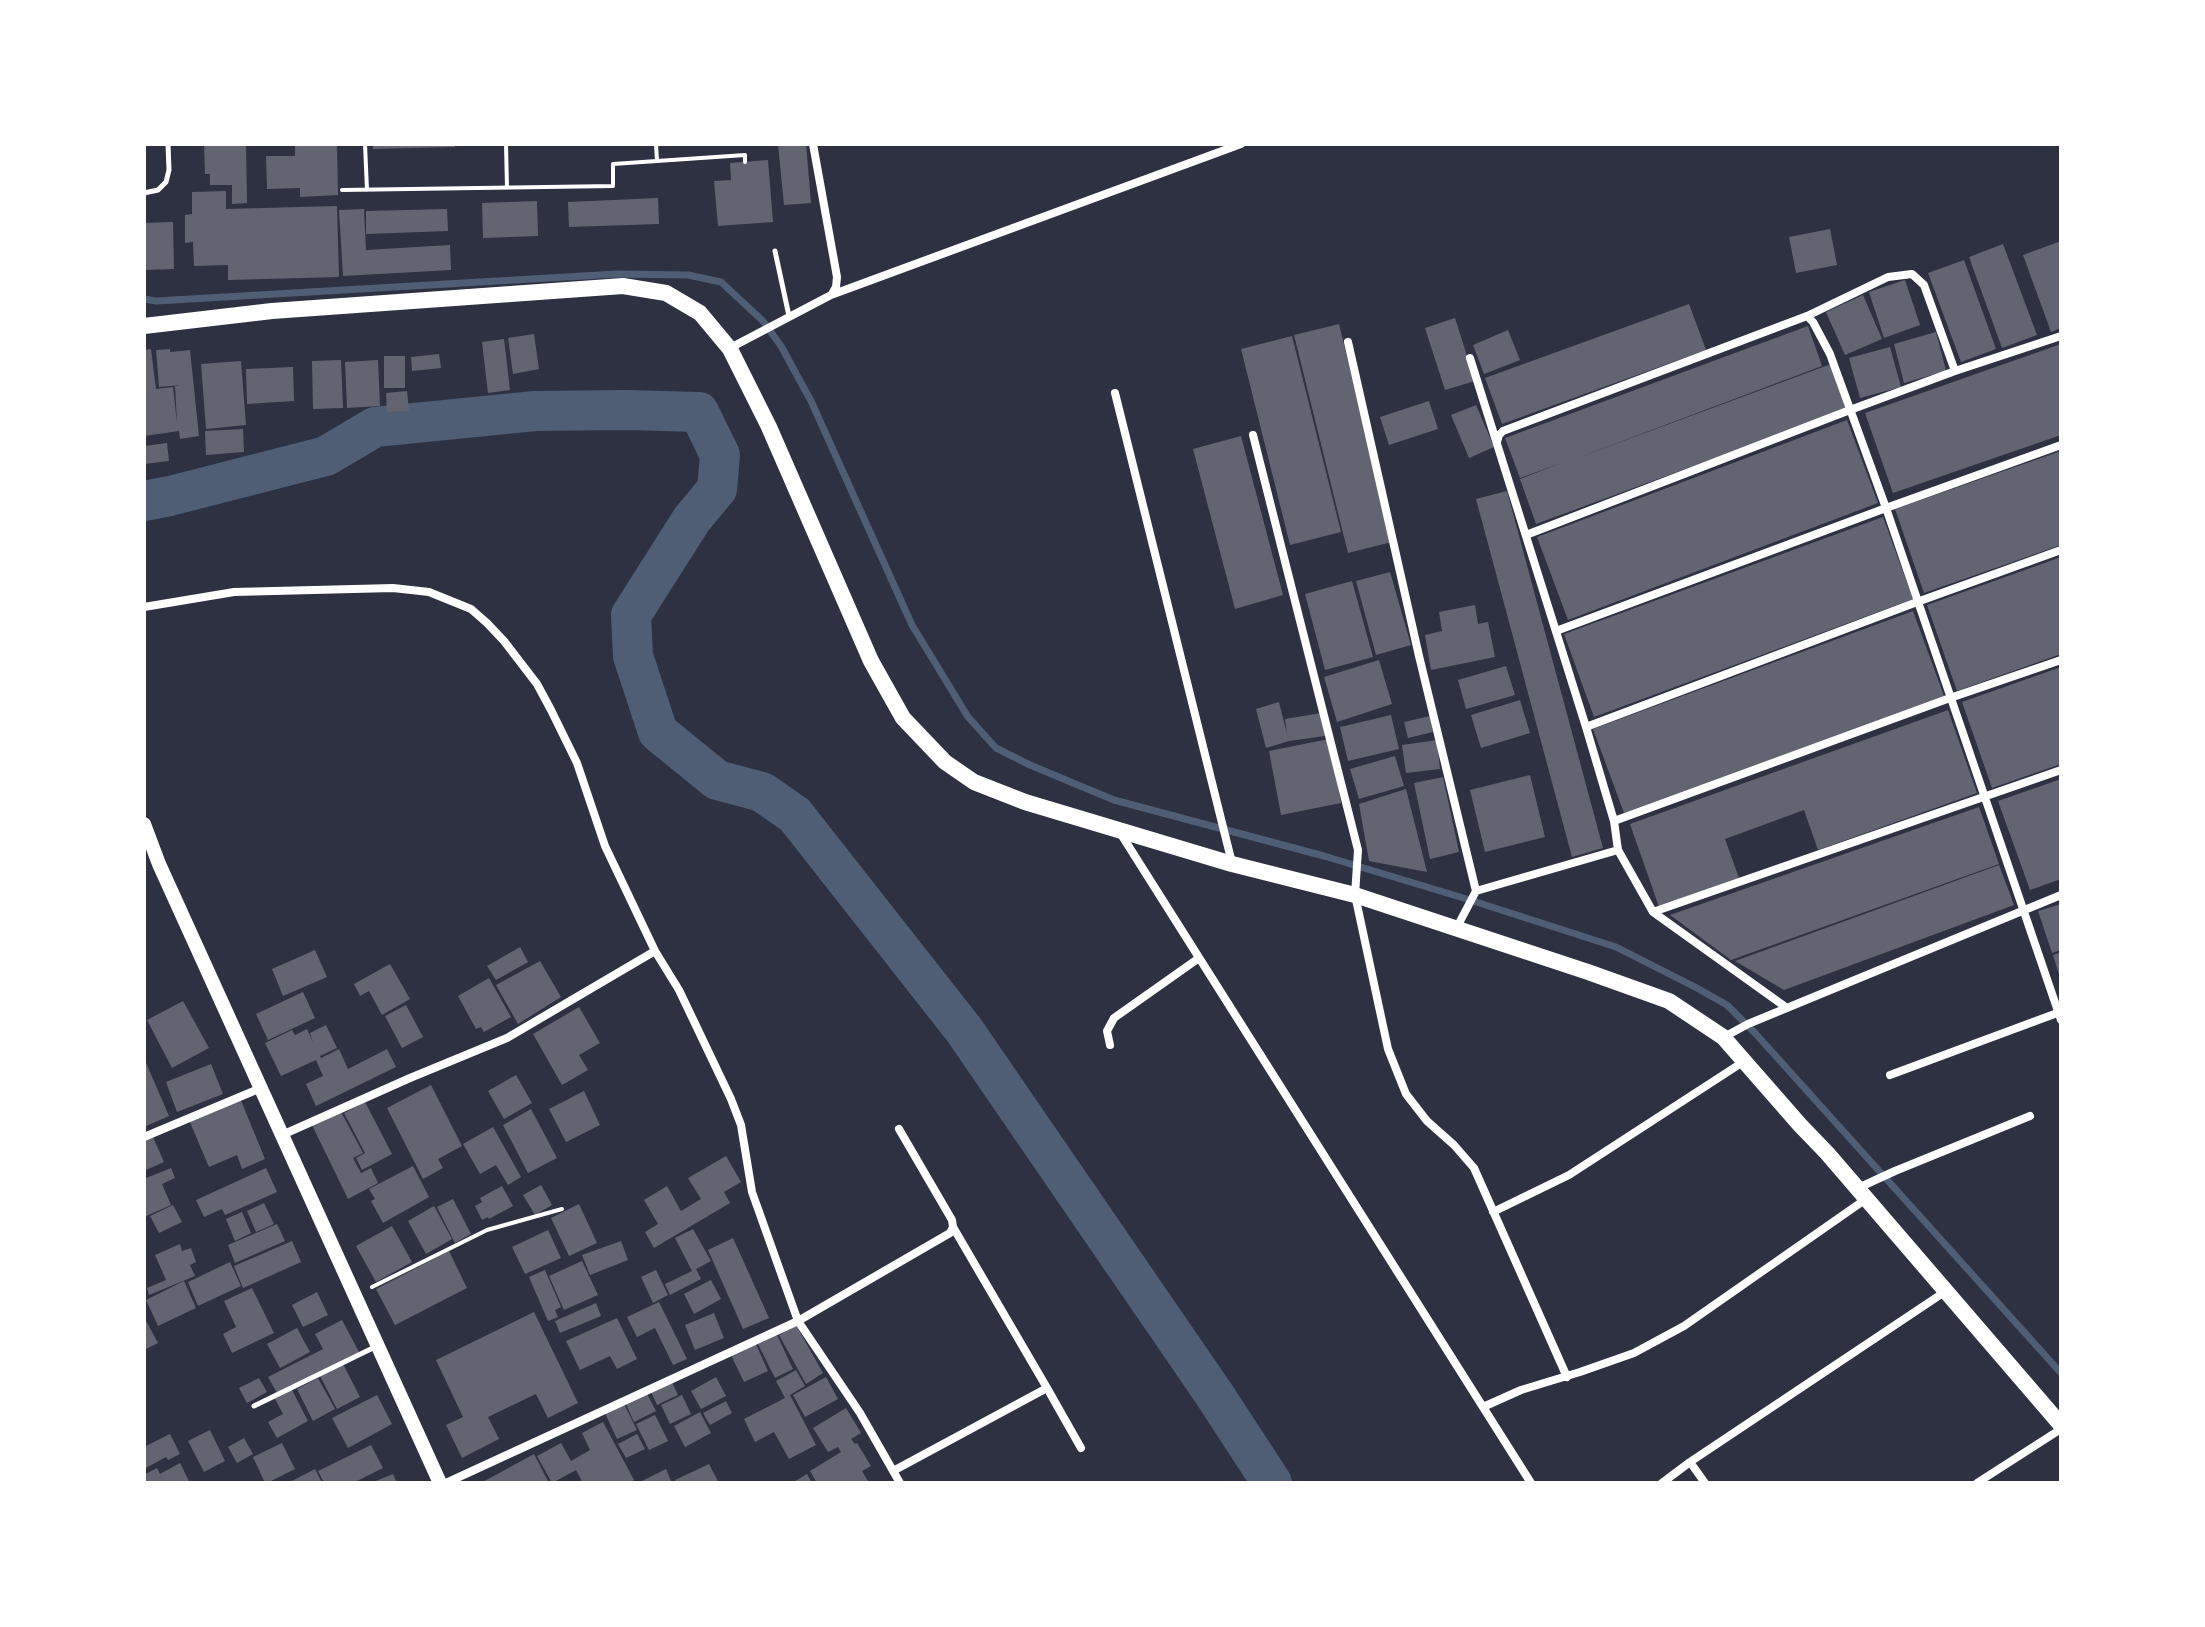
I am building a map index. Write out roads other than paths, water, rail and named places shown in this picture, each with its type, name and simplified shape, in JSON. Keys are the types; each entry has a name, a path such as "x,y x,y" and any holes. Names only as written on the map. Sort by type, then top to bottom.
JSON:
{"main road":[{"path":"145,326 272,311 623,286 666,293 700,313 730,349 769,427 871,661 903,718 945,762 974,782 1025,802 1232,864 1355,895 1669,1001 1723,1037 1947,1291 2061,1427"},
{"path":"144,824 159,864 443,1483"}],"street":[{"path":"813,144 837,277 831,295"},
{"path":"730,349 831,295 1241,144"},
{"path":"1497,443 1503,431 1807,316 1888,277 1912,274 1924,285 1955,371"},
{"path":"1807,316 1830,354 1886,508 2060,1015 1890,1075"},
{"path":"1526,535 1850,410 2061,336"},
{"path":"1348,342 1476,891 1455,930"},
{"path":"1470,358 1586,727 1614,821 1618,850 1653,912 1787,1008"},
{"path":"1115,393 1232,864"},
{"path":"1253,435 1358,850 1355,895 1388,1049 1406,1094 1427,1121 1474,1168 1567,1377"},
{"path":"1556,631 2061,445"},
{"path":"1586,727 2061,550"},
{"path":"144,607 234,592 393,588 429,592 471,609 504,641 537,684 551,710 577,763 605,846 731,1099 741,1125 752,1192 798,1321 860,1413 900,1483"},
{"path":"1614,821 2061,660"},
{"path":"1653,912 2061,770"},
{"path":"1119,831 1531,1483"},
{"path":"1476,891 1618,850"},
{"path":"1723,1037 2061,895"},
{"path":"282,1135 507,1038 655,951"},
{"path":"1110,1045 1107,1031 1114,1018 1199,958"},
{"path":"1493,1212 1569,1175 1743,1062"},
{"path":"144,1137 261,1088"},
{"path":"1483,1407 1521,1390 1634,1353 1684,1326 1895,1171 2030,1116"},
{"path":"899,1129 1081,1448"},
{"path":"443,1483 798,1321 947,1236 953,1227"},
{"path":"1662,1483 1947,1291"},
{"path":"893,1471 1047,1388"},
{"path":"1977,1483 2061,1427"},
{"path":"1690,1462 1705,1483"}],"lane":[{"path":"144,193 158,190 166,182 168,144"},
{"path":"775,251 789,317"},
{"path":"254,1406 378,1345"}],"waterway":[{"path":"144,299 156,301 617,274 688,275 721,282 763,321 781,346 811,401 912,625 968,717 996,748 1114,800 1324,856 1616,947 1727,1005 2061,1373"},
{"path":"144,501 326,456 375,427 535,411 699,412 720,455 717,489 692,519 631,615 633,656 658,732 717,780 762,792 795,815 964,1030 1272,1483"}]}
